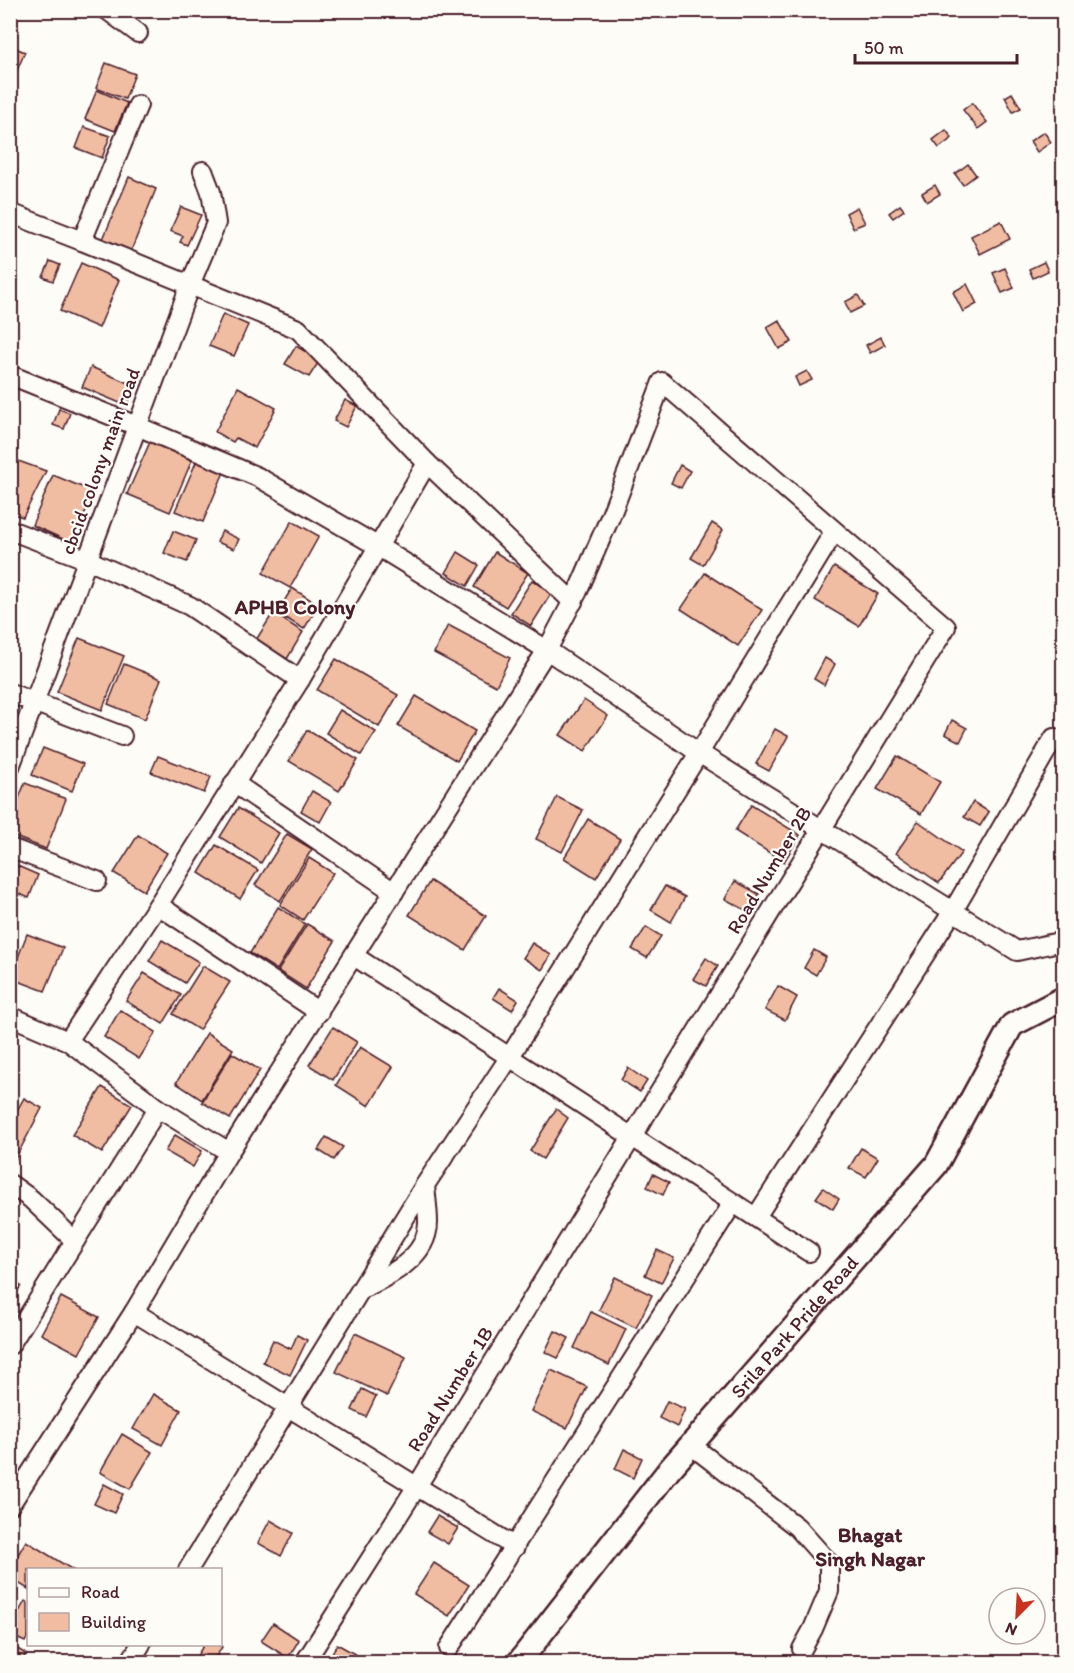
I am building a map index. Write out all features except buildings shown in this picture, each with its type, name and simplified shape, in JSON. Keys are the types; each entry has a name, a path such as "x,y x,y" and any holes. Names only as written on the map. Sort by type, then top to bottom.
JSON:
{"street":[{"path":"107,10 138,33"},
{"path":"82,242 138,105"},
{"name":"cbcid colony main road","path":"10,767 190,285 216,223 211,192 203,171"},
{"path":"10,213 298,328 427,463 573,602"},
{"path":"10,375 258,477 379,547 547,650 699,753 1017,951 1064,941"},
{"path":"10,1505 134,1312 229,1152 547,650 573,602 611,515 662,382 834,532 509,1058 425,1185 189,1568"},
{"path":"68,1041 300,680 427,463"},
{"path":"10,530 88,560 190,606 300,680"},
{"name":"Road Number 2B","path":"632,1138 945,627 834,532"},
{"path":"10,693 122,736"},
{"path":"756,1217 953,910 1054,738"},
{"path":"234,783 394,892"},
{"path":"10,848 97,881"},
{"path":"158,904 319,1012"},
{"path":"354,956 809,1251"},
{"name":"Srila Park Pride Road","path":"519,1662 669,1470 936,1165 1012,1024 1064,998"},
{"path":"10,1016 68,1041 158,1108 229,1152"},
{"path":"10,1344 158,1108"},
{"name":"Road Number 1B","path":"305,1662 417,1486 632,1138"},
{"path":"10,1184 31,1199 75,1241"},
{"path":"362,1289 382,1280 407,1264 421,1247 428,1225 425,1185"},
{"path":"449,1648 733,1203"},
{"path":"134,1312 515,1547"},
{"path":"691,1444 797,1527 829,1563 829,1591 802,1649"},
{"path":"130,1662 140,1646"}],"district":[{"name":"APHB Colony","path":"295,607"},
{"name":"Bhagat Singh Nagar","path":"870,1547"}]}
